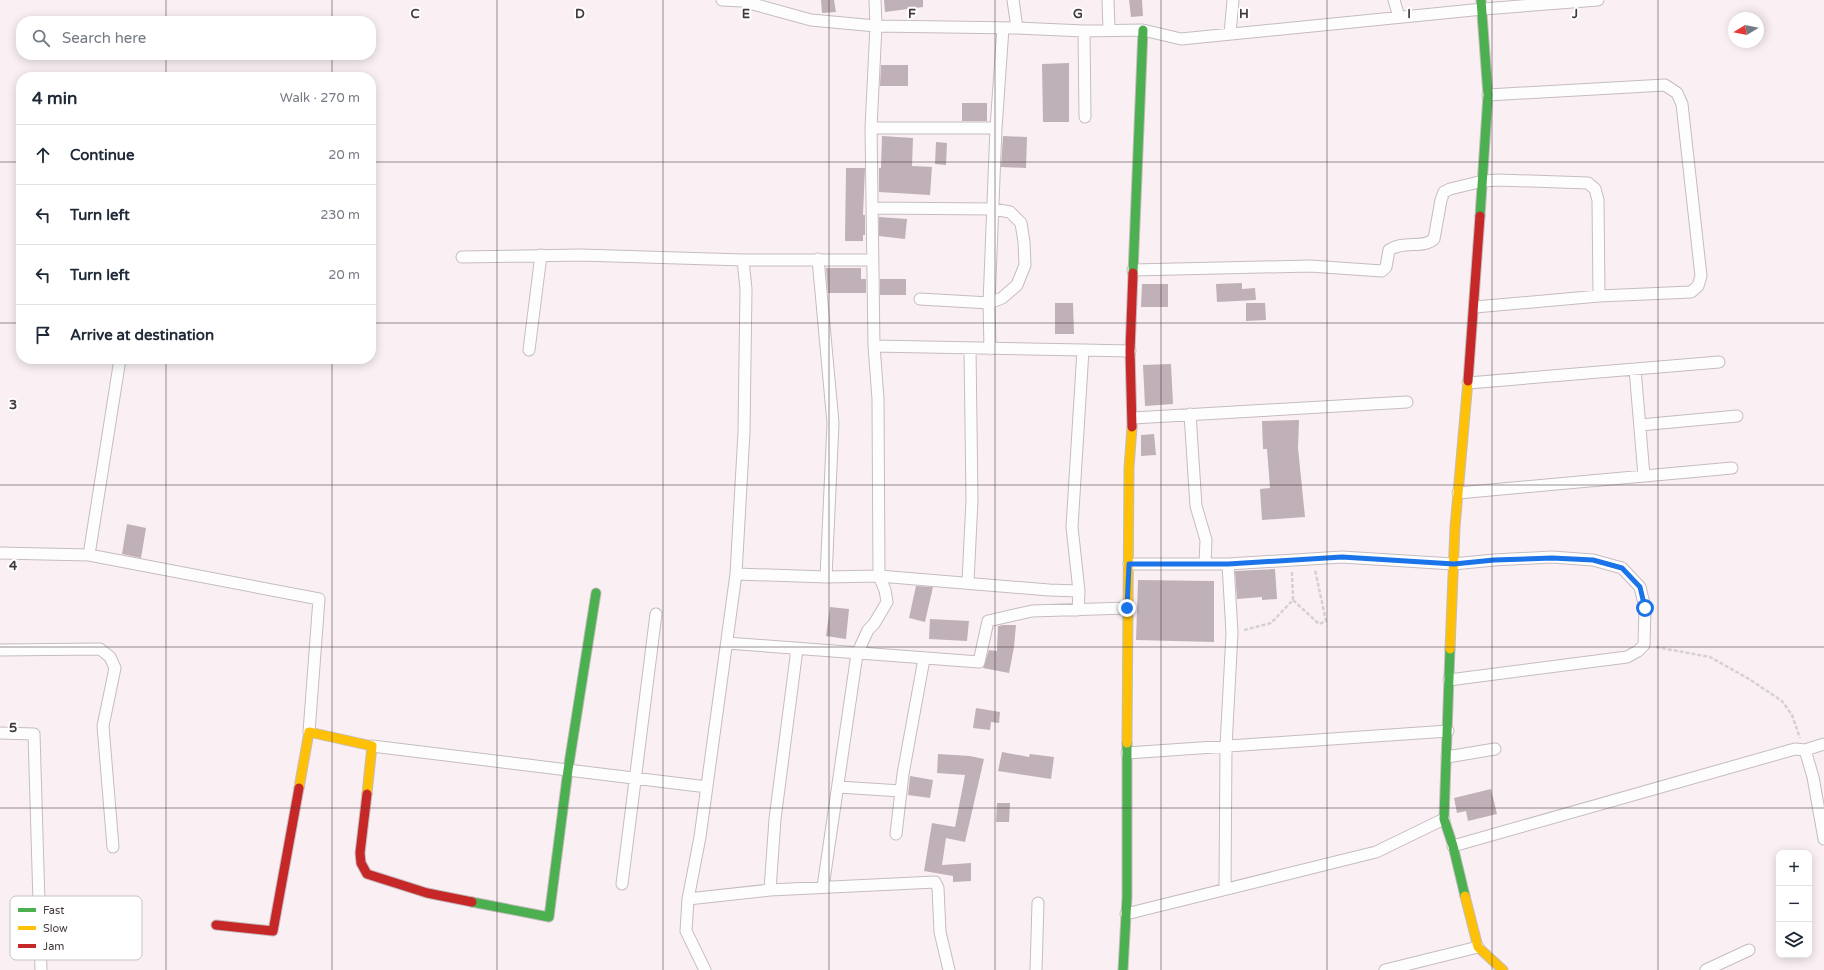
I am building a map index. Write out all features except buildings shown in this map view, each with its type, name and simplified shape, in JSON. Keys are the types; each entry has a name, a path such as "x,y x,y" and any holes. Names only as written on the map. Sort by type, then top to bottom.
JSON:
{"street":[{"path":"722,0 742,1 811,20 876,26 1017,28 1084,31 1143,30 1181,39 1399,17 1482,4 1598,0"},
{"path":"824,887 857,654 868,630 874,624 887,602 886,590 879,576 878,399 874,346 871,128 876,26 875,0"},
{"path":"1013,0 1017,28"},
{"path":"1108,0 1109,30"},
{"path":"1230,34 1233,0"},
{"path":"1394,0 1399,17"},
{"path":"1482,4 1488,95 1475,307 1458,493 1444,819 1453,846 1478,947 1503,970"},
{"path":"990,348 989,303 996,128 1003,28"},
{"path":"1123,970 1126,914 1129,468 1132,418 1130,351 1143,30"},
{"path":"1084,31 1085,117"},
{"path":"1475,307 1599,296 1691,292 1698,286 1701,276 1682,104 1677,93 1666,86 1488,95"},
{"path":"871,128 996,128"},
{"path":"1133,270 1310,266 1382,271 1386,267 1390,250 1395,246 1402,244 1430,243 1434,239 1437,234 1441,200 1444,192 1482,181 1498,180 1588,183 1594,189 1598,200 1599,296"},
{"path":"873,208 993,209 1010,212 1021,223 1025,265 1017,285 1002,298 989,303 920,298"},
{"path":"462,257 542,255 743,260 873,260"},
{"path":"529,350 542,255"},
{"path":"818,259 833,423 826,577"},
{"path":"704,970 686,931 688,899 707,787 736,574 744,432 746,289 743,260"},
{"path":"874,346 1130,351"},
{"path":"968,582 972,500 970,348"},
{"path":"1078,610 1079,591 1072,527 1083,350"},
{"path":"1468,383 1719,362"},
{"path":"89,555 119,364"},
{"path":"1635,369 1644,476"},
{"path":"1132,418 1407,402"},
{"path":"1190,414 1196,506 1206,540 1205,564"},
{"path":"1640,425 1737,416"},
{"path":"1458,493 1732,468"},
{"path":"0,553 89,555 319,599 309,732 273,931 216,925"},
{"path":"1129,564 1228,564 1342,557 1454,564 1494,560 1552,558 1593,560 1622,568 1640,587 1645,608 1644,645 1638,652 1627,657 1449,680"},
{"path":"1225,889 1226,746 1232,633 1228,564"},
{"path":"736,574 826,577 879,576 968,582 1048,590 1079,591"},
{"path":"372,746 360,853 360,863 367,874 427,893 549,916 568,770 596,593"},
{"path":"727,643 979,662 988,621 1032,612 1127,608"},
{"path":"622,884 656,614"},
{"path":"0,650 100,649 110,656 115,668 103,726 113,847"},
{"path":"770,890 775,820 796,649"},
{"path":"896,834 901,791 924,659"},
{"path":"1127,753 1448,731"},
{"path":"309,732 372,746 707,787"},
{"path":"0,734 34,734 39,896"},
{"path":"1453,846 1795,749 1805,750 1824,744"},
{"path":"1447,757 1495,749"},
{"path":"1805,750 1813,777 1824,836"},
{"path":"839,787 901,791"},
{"path":"1126,914 1376,852 1444,819"},
{"path":"688,899 770,890 935,882 938,888 940,932 948,970"},
{"path":"1036,970 1038,903"},
{"path":"1385,970 1478,947"},
{"path":"1706,970 1749,950"},
{"path":"41,960 41,970"}],"path":[{"path":"1291,561 1293,600 1319,624 1326,621 1312,559"},
{"path":"1232,633 1271,623 1293,600"},
{"path":"1644,645 1710,657 1749,679 1782,701 1792,715 1805,750"}],"traffic: fast":[{"path":"1480,216 1488,95 1481,0"},
{"path":"1133,273 1143,30"},
{"path":"472,902 549,917 568,770 596,593"},
{"path":"1450,649 1444,819 1453,846 1465,896"},
{"path":"1123,970 1127,897 1127,743"}],"traffic: slow":[{"path":"1450,649 1455,527 1468,381"},
{"path":"1127,743 1129,468 1132,427"},
{"path":"299,788 309,732 372,746 367,794"},
{"path":"1465,896 1478,947 1503,970"}],"traffic: jam":[{"path":"1468,381 1480,216"},
{"path":"1132,427 1130,351 1133,273"},
{"path":"216,925 273,931 299,788"},
{"path":"367,794 360,853 361,863 367,874 427,893 472,902"}],"route":[{"path":"1127,608 1129,564 1228,564 1342,557 1454,564 1494,560 1552,558 1593,560 1622,568 1640,587 1645,608"}]}
